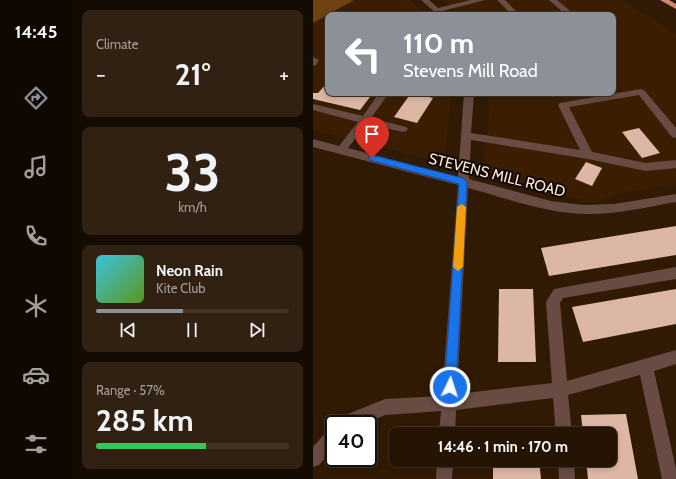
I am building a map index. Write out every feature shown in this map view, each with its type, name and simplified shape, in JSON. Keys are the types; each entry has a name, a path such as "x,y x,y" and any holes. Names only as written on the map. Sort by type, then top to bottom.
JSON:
{"highway":[{"path":"664,0 676,6"}],"street":[{"path":"425,0 438,12"},
{"path":"442,12 481,0"},
{"path":"501,0 513,12"},
{"path":"553,0 567,12"},
{"path":"588,155 563,105 641,92 676,135"},
{"path":"341,150 382,96"},
{"path":"447,427 469,96"},
{"path":"313,107 403,128"},
{"path":"466,136 588,155 646,167 676,164"},
{"name":"STEVENS MILL ROAD","path":"313,143 583,211 605,210 676,198"},
{"path":"564,427 553,302 559,293 676,273"},
{"path":"366,415 385,407 449,403 561,390 676,357"},
{"path":"645,365 670,479"},
{"path":"313,459 325,446"},
{"path":"444,479 445,467"},
{"path":"566,467 567,479"}],"shaded area":[{"path":"313,0 354,0 333,12 325,12 325,16 313,23"},
{"path":"354,0 410,0 423,12 333,12"},
{"path":"444,0 622,0 676,34 676,185 624,192 594,203 496,178 483,165 489,115 487,96 616,96 616,12 455,12"},
{"path":"325,16 325,96 451,96 445,153 430,160 313,130 313,23"}],"building":[{"path":"325,85 325,96 371,96 360,110 313,99 313,93 318,93"},
{"path":"409,96 424,96 433,98 417,123 394,117"},
{"path":"639,128 660,153 642,158 622,132"},
{"path":"586,162 602,168 592,186 575,179"},
{"path":"676,226 676,255 549,276 541,248"},
{"path":"499,289 533,289 536,362 498,362"},
{"path":"676,289 676,324 583,342 572,307"},
{"path":"626,414 638,479 588,479 587,467 617,467 617,427 582,427 581,415"},
{"path":"493,467 540,467 541,479 493,479"}],"slow traffic":[{"path":"458,267 462,207"}],"route":[{"path":"372,158 463,182 450,387"}]}
